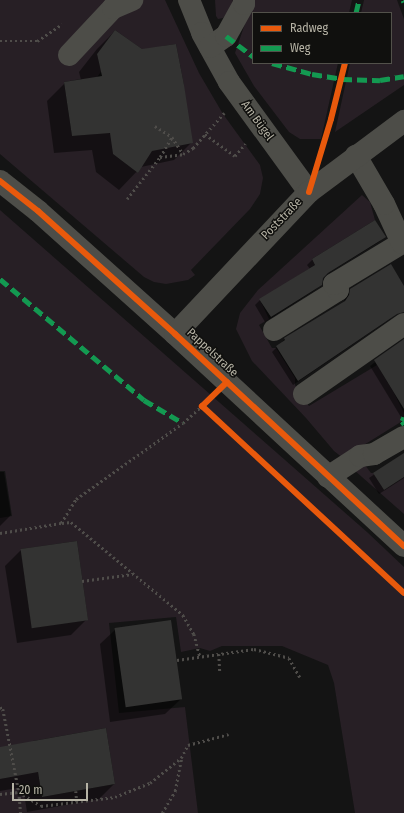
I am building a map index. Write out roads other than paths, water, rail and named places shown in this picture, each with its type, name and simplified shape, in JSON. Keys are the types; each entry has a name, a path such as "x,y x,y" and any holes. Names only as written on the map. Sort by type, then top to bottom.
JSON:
{"street":[{"path":"69,55 113,8 132,0"},
{"name":"Am Bügel","path":"188,0 210,46 241,99 309,192"},
{"path":"210,46 226,36 244,4 244,0"},
{"name":"Poststraße","path":"174,334 309,192 404,121"},
{"path":"274,330 338,290 334,284 403,245 384,204 356,156"},
{"name":"Pappelstraße","path":"0,181 38,211 404,546"},
{"path":"304,394 404,324"},
{"path":"328,477 360,456 374,454 404,437"}]}
